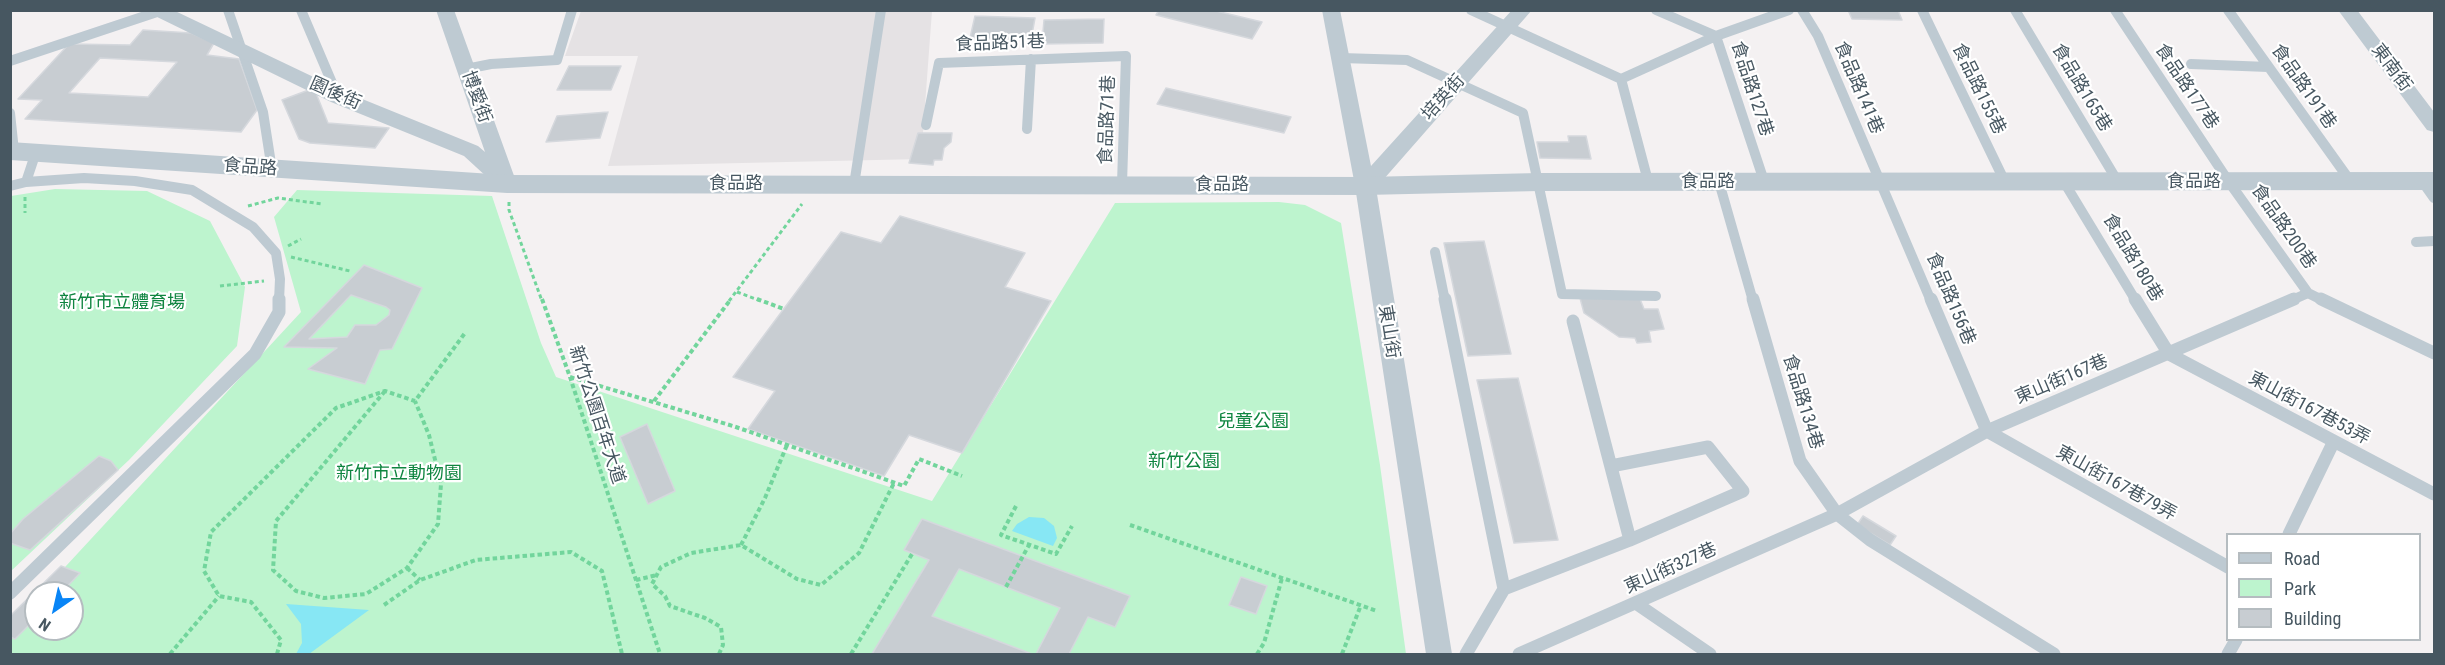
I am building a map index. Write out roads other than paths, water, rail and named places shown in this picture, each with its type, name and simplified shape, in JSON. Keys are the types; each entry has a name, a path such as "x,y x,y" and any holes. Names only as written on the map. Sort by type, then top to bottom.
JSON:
{"street":[{"name":"博愛街","path":"445,10 507,184"},
{"name":"東山街","path":"1331,10 1365,186 1439,654"},
{"name":"培英街","path":"1365,186 1523,10"},
{"name":"東南街","path":"2347,10 2434,125"},
{"name":"園後街","path":"160,11 338,97 471,151 507,184"},
{"name":"食品路","path":"20,151 272,170 507,184 1365,186 1539,182 1879,180 2351,182 2430,187"}],"lane":[{"path":"228,10 263,112 272,170"},
{"path":"301,10 338,97"},
{"path":"466,69 491,64 557,60 572,10"},
{"path":"854,184 881,10"},
{"path":"1471,10 1621,79 1716,36 1789,10"},
{"name":"食品路127巷","path":"1656,10 1716,36 1764,181"},
{"name":"食品路141巷","path":"1802,10 1818,36 1879,180"},
{"name":"食品路155巷","path":"1922,10 2005,182"},
{"name":"食品路165巷","path":"2015,10 2118,182"},
{"name":"食品路177巷","path":"2115,10 2229,182"},
{"name":"食品路191巷","path":"2228,10 2351,182"},
{"path":"10,62 160,11"},
{"name":"食品路51巷","path":"926,125 939,63 1126,56"},
{"name":"食品路71巷","path":"1122,184 1126,56"},
{"path":"1341,58 1407,60 1523,113 1562,294 1656,296"},
{"path":"1027,129 1031,59"},
{"path":"2191,64 2268,67"},
{"path":"1621,79 1648,181"},
{"path":"10,113 26,182"},
{"path":"10,186 26,182 84,178 135,181 192,190 254,227 276,253 280,279 279,312 255,354 10,593"},
{"name":"食品路156巷","path":"1879,180 1987,431"},
{"name":"食品路134巷","path":"1719,182 1800,461 1837,514 1870,540 2054,654"},
{"name":"食品路180巷","path":"2064,182 2169,354"},
{"name":"食品路200巷","path":"2229,182 2308,293"},
{"path":"2416,242 2434,241"},
{"path":"1434,252 1504,589"},
{"path":"2308,293 2434,353"},
{"name":"東山街167巷","path":"1837,514 1987,431 2308,293"},
{"path":"1573,321 1630,540"},
{"name":"東山街167巷53弄","path":"2169,354 2333,443 2434,494"},
{"name":"東山街167巷79弄","path":"1987,431 2226,566"},
{"path":"2289,533 2333,443"},
{"path":"1466,654 1504,589 1630,540 1743,491 1708,447 1611,466"},
{"name":"東山街327巷","path":"1519,654 1837,514"},
{"path":"1637,604 1710,654"}],"water":[{"path":"1029,517 1044,518 1054,526 1057,538 1053,546 1012,531 1017,524"},
{"path":"286,604 369,610 309,654 296,654 302,643 301,624"}],"park label":[{"name":"新竹市立體育場","path":"122,303"},
{"name":"兒童公園","path":"1253,422"},
{"name":"新竹公園","path":"1184,462"},
{"name":"新竹市立動物園","path":"399,474"}]}
